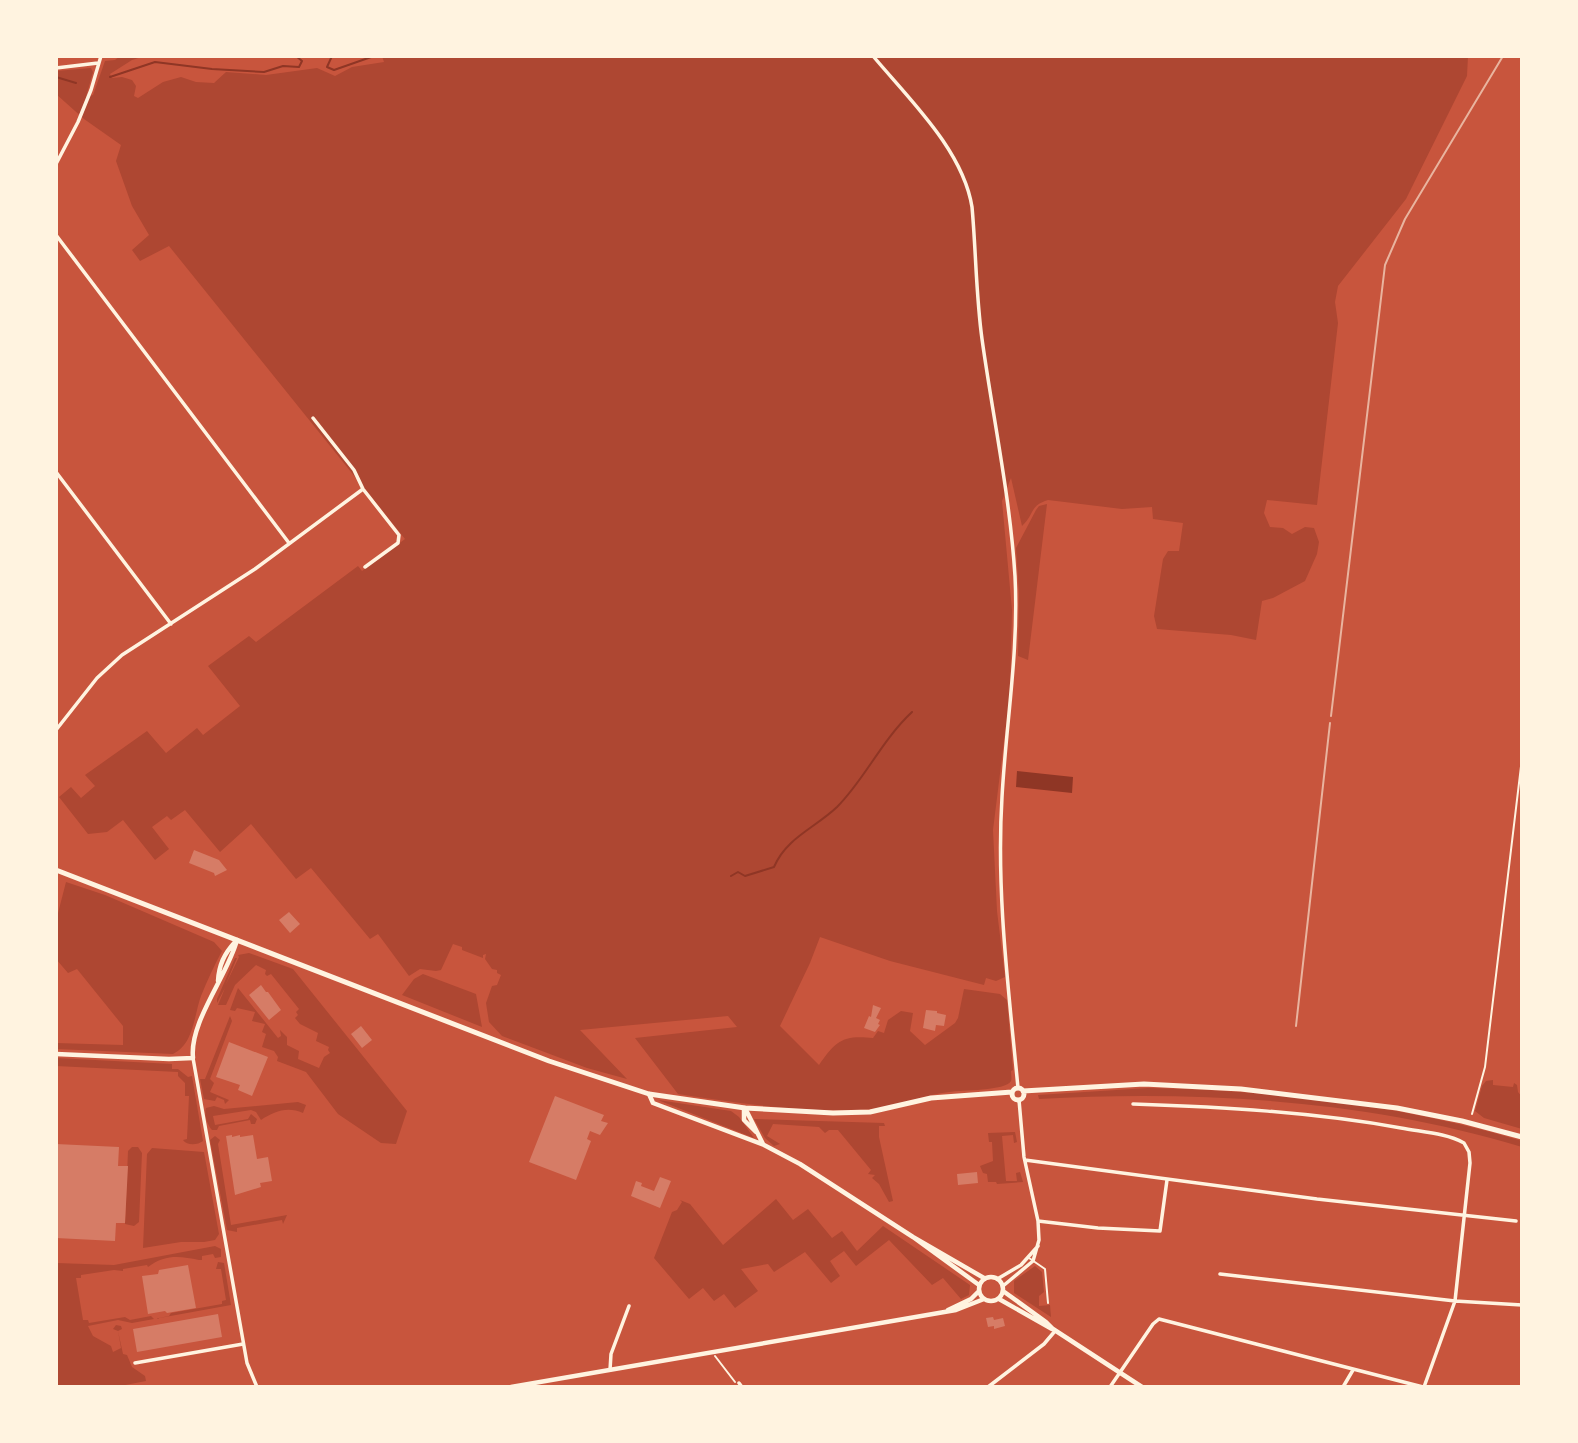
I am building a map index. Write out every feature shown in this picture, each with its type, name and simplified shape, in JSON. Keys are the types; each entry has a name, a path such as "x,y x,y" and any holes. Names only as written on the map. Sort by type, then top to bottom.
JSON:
{"main road":[{"path":"56,870 549,1061 649,1094 745,1108 808,1113 870,1112 931,1098 1144,1084 1241,1089 1397,1108 1522,1137"},
{"path":"1018,1091 1023,1097 1019,1100 1013,1098 1018,1091"}],"street":[{"path":"56,164 78,122 91,90 100,56"},
{"path":"873,56 949,151 964,177 972,207 981,336 1009,515 1015,575 1015,662 1002,796 1000,856 1018,1091"},
{"path":"56,68 98,63"},
{"path":"56,235 289,544"},
{"path":"313,418 354,470 363,489 399,535 398,543 365,568"},
{"path":"56,472 170,624"},
{"path":"56,730 109,666 289,544 363,489"},
{"path":"237,940 226,971 218,982 192,1044 243,1344 257,1387"},
{"path":"56,1054 193,1058"},
{"path":"649,1094 653,1103 764,1145 813,1171 913,1237 984,1278 999,1278 1031,1259"},
{"path":"998,1299 1003,1289 1031,1259 1039,1244 1038,1221 1025,1160 1019,1100"},
{"path":"1110,1387 1158,1319 1424,1387 1455,1301 1470,1163 1464,1143 1360,1122 1240,1109 1133,1104"},
{"path":"745,1108 744,1120 764,1145"},
{"path":"1025,1160 1167,1180 1516,1221"},
{"path":"1038,1221 1160,1231 1167,1180"},
{"path":"913,1237 979,1288 984,1298 991,1301 998,1299 1054,1330"},
{"path":"1220,1274 1455,1301 1522,1305"},
{"path":"940,1313 971,1299 984,1278"},
{"path":"999,1278 1003,1289 1054,1330 1142,1387"},
{"path":"510,1387 956,1311 984,1298"},
{"path":"610,1370 609,1361 614,1343 629,1306"},
{"path":"988,1387 1044,1344 1054,1330"},
{"path":"135,1363 243,1344"},
{"path":"1343,1387 1353,1370"}],"lane":[{"path":"1472,1114 1485,1068 1522,758"},
{"path":"1031,1259 1045,1269 1048,1303"}],"path":[{"path":"713,1352 735,1382 741,1385"}],"shaded area":[{"path":"120,56 145,56 132,60 110,74 112,78 132,80 136,86 134,96 138,98 163,82 181,77 196,82 214,83 226,72 266,75 317,68 335,76 352,67 384,62 382,56 1468,56 1467,76 1406,199 1338,286 1335,302 1338,323 1317,505 1267,500 1264,513 1270,527 1283,528 1292,534 1305,527 1314,528 1319,542 1317,554 1305,581 1262,601 1256,640 1231,635 1157,629 1154,616 1163,559 1168,551 1179,551 1183,523 1153,519 1152,507 1122,509 1048,500 1035,508 1022,526 1011,478 1002,501 1012,610 1010,693 993,830 997,911 1005,977 996,981 986,978 984,985 890,961 820,937 780,1026 819,1065 841,1041 873,1038 878,1031 884,1033 888,1020 901,1011 913,1013 910,1031 925,1045 955,1023 964,989 1000,994 1007,1000 1013,1070 1011,1081 1001,1087 940,1093 898,1105 856,1110 779,1107 678,1094 635,1038 737,1027 728,1016 580,1030 627,1079 587,1068 502,1036 489,1022 486,1003 492,986 497,985 501,975 492,969 485,959 486,954 483,958 453,944 441,970 420,969 409,976 378,934 370,939 311,868 296,879 251,824 220,852 185,810 171,820 167,816 152,827 169,849 155,860 123,820 107,832 88,834 59,797 71,787 81,798 95,786 85,775 147,731 166,753 197,728 203,735 240,706 208,666 249,636 256,642 358,566 362,571 405,539 169,246 140,261 132,250 149,235 132,206 116,161 121,145 84,119 56,94 56,71 91,68 93,72 86,97 93,95 105,61 115,60"},
{"path":"1047,504 1028,660 1018,656 1019,594 1016,548 1036,510"},
{"path":"1017,771 1073,777 1072,793 1016,787"},
{"path":"66,882 105,895 214,942 222,951 201,996 189,1036 173,1054 56,1049 56,1043 123,1045 123,1026 77,969 68,973 56,959 56,921"},
{"path":"249,953 293,969 407,1111 396,1144 381,1143 338,1114 306,1072 277,1061 278,1057 274,1051 262,1047 266,1034 262,1032 265,1024 252,1021 255,1012 237,1008 235,1011 230,1010 238,988 278,1038 281,1036 280,1030 287,1037 287,1045 299,1051 298,1059 319,1068 324,1057 330,1053 329,1047 316,1041 318,1033 300,1024 295,1018 299,1009 271,974 265,974 266,970 256,965 235,985 226,1005 218,1005 225,988 217,1003 217,999 235,958 225,986 239,957 238,955"},
{"path":"423,974 476,994 482,1027 402,995 414,979"},
{"path":"230,1016 232,1021 210,1079 214,1083 210,1092 229,1100 225,1104 224,1100 217,1097 215,1101 204,1099 200,1079 205,1079"},
{"path":"56,1058 172,1064 172,1069 178,1069 188,1077 192,1076 203,1141 193,1144 183,1140 187,1139 189,1096 185,1096 185,1083 178,1076 178,1072 56,1066"},
{"path":"1493,1080 1493,1085 1517,1085 1522,1097 1522,1129 1484,1118 1475,1111 1482,1086 1486,1081"},
{"path":"1148,1088 1289,1096 1384,1109 1477,1128 1522,1141 1522,1147 1404,1118 1283,1102 1160,1096 1039,1099 1038,1095"},
{"path":"658,1100 731,1111 739,1117 754,1138"},
{"path":"298,1102 306,1105 303,1113 281,1110 261,1120 256,1112 251,1110 213,1116 215,1125 248,1119 251,1114 257,1119 255,1124 251,1124 250,1120 212,1130 207,1122 206,1108 214,1106 224,1109"},
{"path":"754,1119 884,1123 885,1126 879,1126 879,1137 893,1201 889,1202 879,1184 872,1178 875,1175 868,1174 871,1170 838,1130 825,1133 819,1127 773,1124 767,1136 780,1144 774,1146 765,1138"},
{"path":"1015,1132 1017,1142 1014,1143 1013,1135 1002,1136 1006,1181 1017,1181 1016,1173 1020,1172 1023,1182 988,1182 987,1174 983,1173 980,1166 993,1161 992,1142 989,1142 988,1133"},
{"path":"215,1136 220,1140 218,1144 231,1225 287,1215 283,1224 282,1220 237,1228 237,1232 227,1230 210,1140"},
{"path":"132,1147 138,1147 142,1153 139,1222 134,1226 125,1224 128,1151"},
{"path":"152,1148 204,1152 219,1234 215,1240 143,1248 147,1154"},
{"path":"776,1199 793,1220 808,1209 832,1238 842,1231 857,1251 883,1226 970,1285 969,1295 961,1299 943,1278 932,1285 889,1240 856,1266 844,1251 830,1261 840,1276 831,1283 805,1252 774,1272 768,1264 741,1269 758,1291 735,1308 724,1294 714,1301 703,1288 689,1299 654,1258 672,1212 677,1210 682,1202 680,1200 690,1204 723,1245"},
{"path":"215,1246 221,1249 221,1257 215,1258 213,1254 202,1256 202,1260 173,1257 148,1267 147,1265 123,1271 81,1275 81,1278 76,1278 83,1320 88,1320 89,1323 125,1317 130,1320 151,1316 154,1319 132,1323 118,1320 88,1326 93,1336 111,1346 113,1352 121,1348 118,1331 123,1354 127,1355 132,1367 145,1376 146,1381 115,1387 56,1387 56,1263 114,1265"},
{"path":"218,1262 224,1263 231,1305 154,1319 169,1316 171,1313 222,1304 222,1301 226,1300 221,1269 216,1269"},
{"path":"1035,1266 1042,1272 1044,1292 1039,1296 1039,1306 1050,1305 1051,1317 1014,1293 1014,1281"},
{"path":"116,1325 122,1329 113,1329"}],"building":[{"path":"194,850 219,860 227,870 215,876 214,873 189,863"},
{"path":"289,912 300,924 290,933 279,920"},
{"path":"261,985 281,1010 269,1020 249,995"},
{"path":"873,1005 881,1008 876,1018 880,1020 880,1025 875,1032 864,1028 869,1016 871,1017"},
{"path":"926,1010 946,1015 944,1026 936,1025 935,1031 923,1028"},
{"path":"361,1026 372,1040 362,1048 351,1034"},
{"path":"229,1042 268,1057 252,1096 238,1090 240,1085 216,1077"},
{"path":"555,1096 604,1115 601,1121 608,1123 600,1135 590,1131 587,1139 591,1141 576,1180 529,1162"},
{"path":"253,1135 257,1159 268,1157 272,1181 260,1183 261,1187 235,1195 226,1136"},
{"path":"56,1144 119,1147 118,1166 128,1166 125,1223 116,1223 115,1241 56,1238"},
{"path":"977,1172 978,1183 958,1185 957,1174"},
{"path":"660,1177 671,1181 660,1208 631,1196 636,1181 654,1191"},
{"path":"188,1265 196,1308 148,1314 142,1276"},
{"path":"218,1314 222,1337 137,1352 133,1329"},
{"path":"993,1317 994,1320 1003,1318 1005,1326 994,1329 994,1326 988,1327 986,1318"}],"waterway":[{"path":"110,77 155,62 264,72 283,66 299,67 302,61 296,56"},
{"path":"332,56 327,67 334,70 374,56"},
{"path":"425,56 432,56"},
{"path":"56,77 76,83"},
{"path":"731,876 738,872 745,876 774,867 793,841 847,796 891,735 912,712"}],"railway":[{"path":"1331,716 1385,265 1405,219 1503,56"},
{"path":"1296,1026 1330,723"}]}
